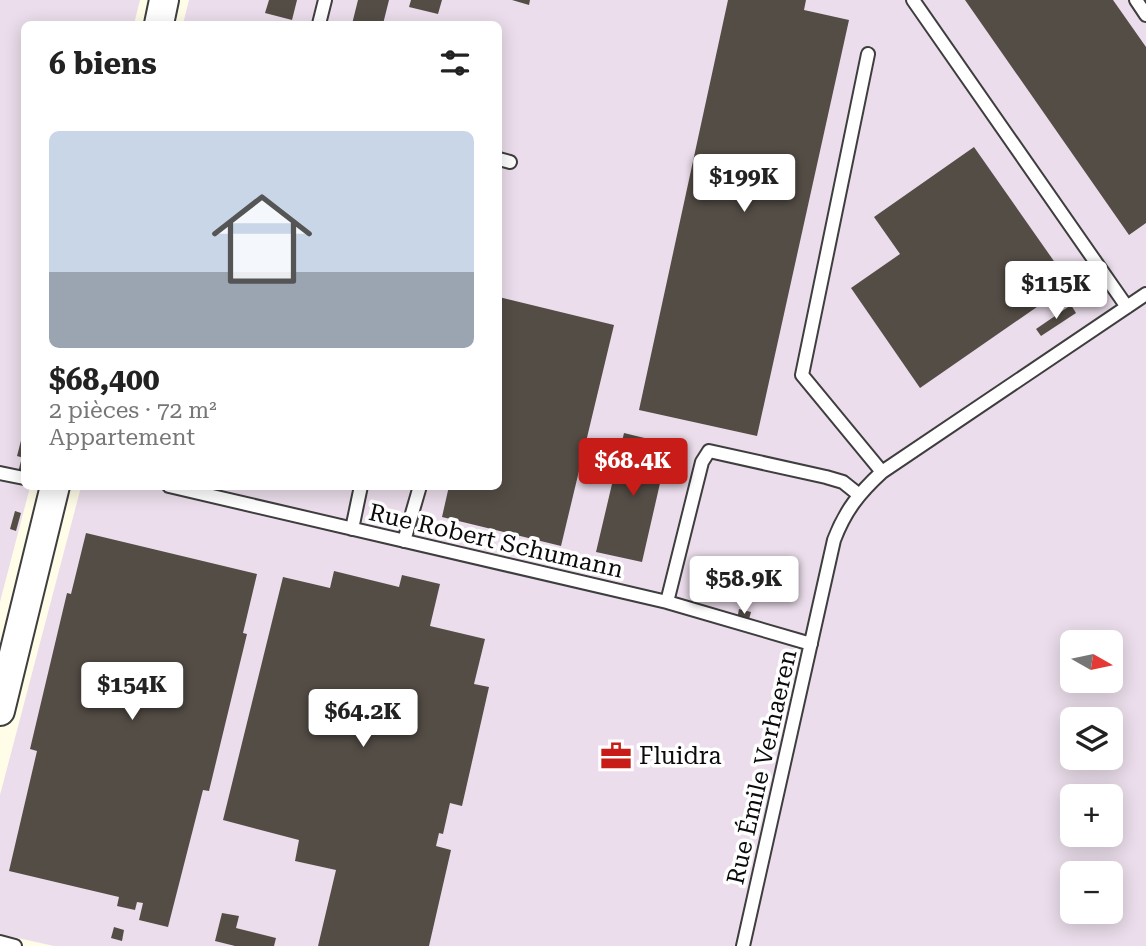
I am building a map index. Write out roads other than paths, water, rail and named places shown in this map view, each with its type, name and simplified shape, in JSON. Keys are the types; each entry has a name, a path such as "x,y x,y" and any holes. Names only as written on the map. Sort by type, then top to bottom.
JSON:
{"street":[{"path":"160,21 164,0"},
{"path":"0,711 54,490"}],"lane":[{"path":"320,21 325,0"},
{"path":"912,0 1127,307"},
{"path":"1136,0 1146,15"},
{"path":"868,54 802,375 882,472"},
{"name":"Rue Émile Verhaeren","path":"743,946 834,540 844,515 858,494 882,472 1146,295"},
{"path":"667,602 702,462 709,451 826,477 843,482 858,494"},
{"path":"0,473 21,477"},
{"name":"Rue Robert Schumann","path":"186,490 667,602 811,644"},
{"path":"352,529 360,490"},
{"path":"404,541 419,490"},
{"path":"0,942 15,946"}],"place":[{"name":"Fluidra","path":"616,756"}]}
